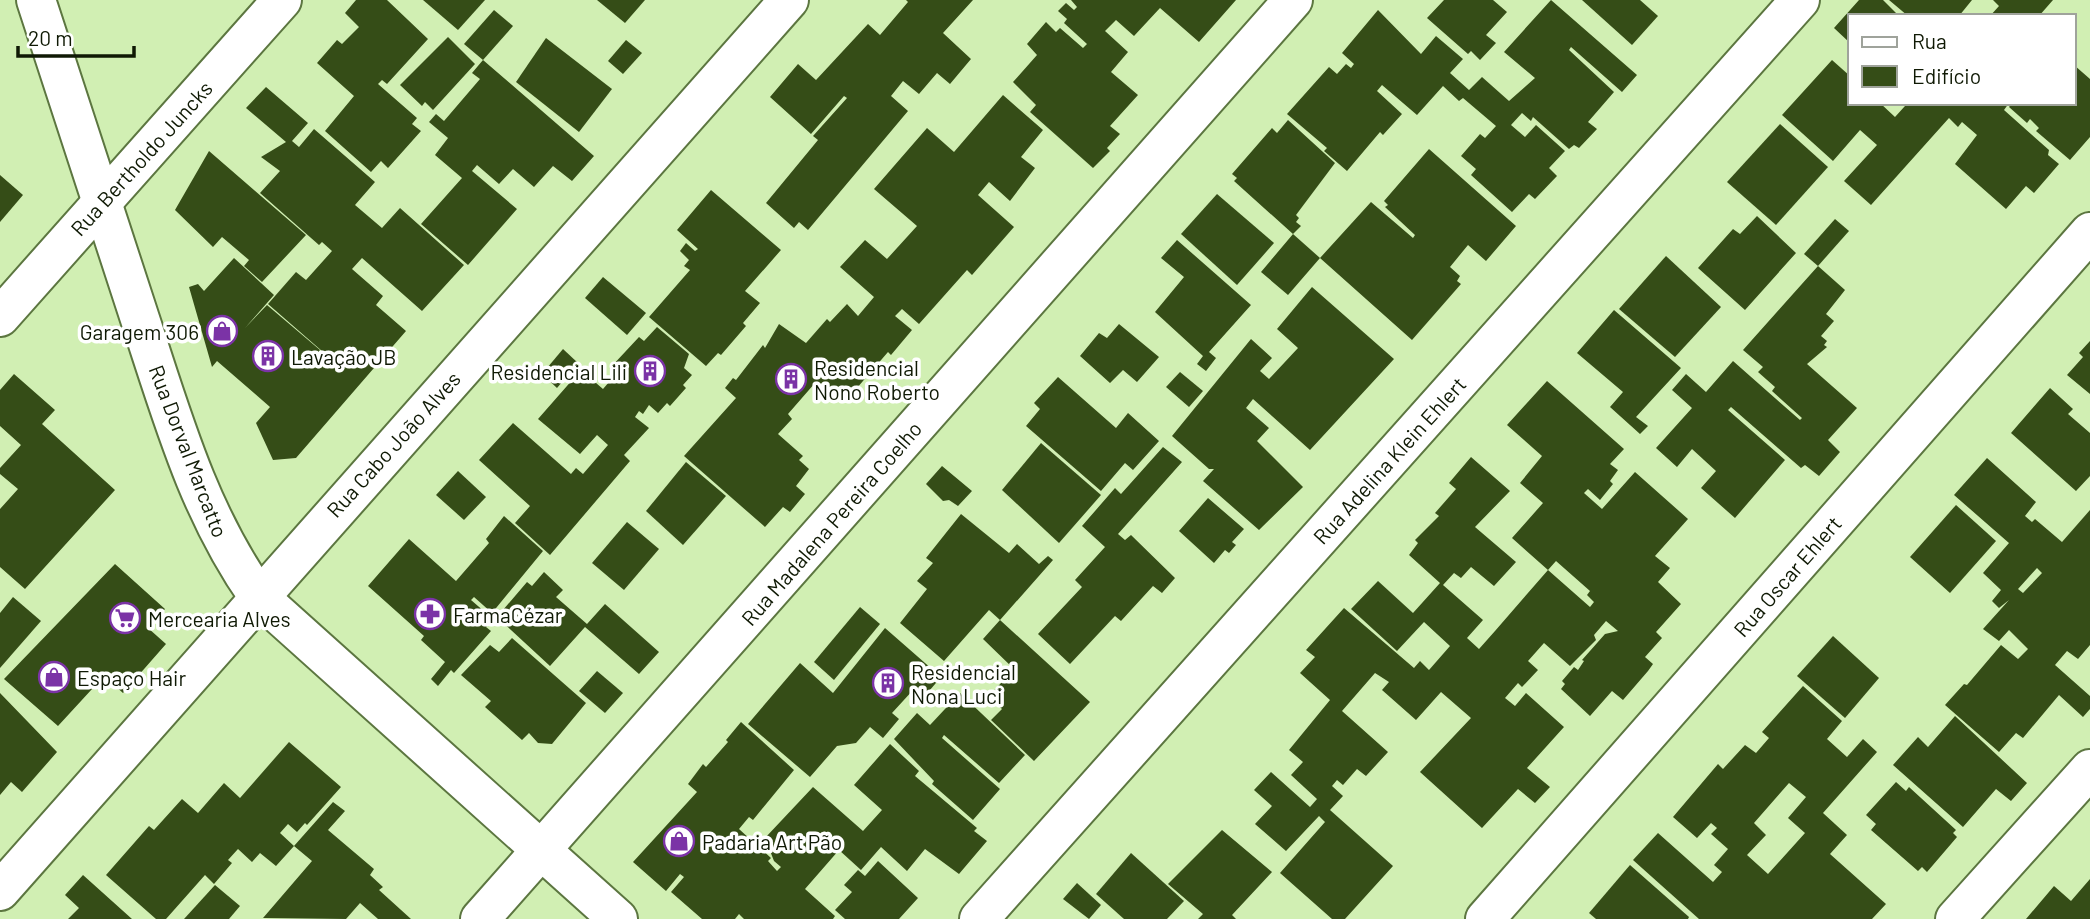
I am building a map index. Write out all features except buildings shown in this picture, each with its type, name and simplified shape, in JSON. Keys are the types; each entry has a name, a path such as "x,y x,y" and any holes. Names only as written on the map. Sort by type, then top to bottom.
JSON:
{"street":[{"name":"Rua Dorval Marcatto","path":"36,0 188,460 216,531 258,596 618,919"},
{"name":"Rua Bertholdo Juncks","path":"0,317 282,0"},
{"name":"Rua Cabo João Alves","path":"0,891 258,596 789,0"},
{"name":"Rua Madalena Pereira Coelho","path":"480,919 1293,0"},
{"name":"Rua Adelina Klein Ehlert","path":"978,919 1800,0"},
{"name":"Rua Oscar Ehlert","path":"1485,919 2090,232"},
{"path":"1955,919 2090,769"}],"place":[{"name":"Garagem 306","path":"222,331"},
{"name":"Lavação JB","path":"268,356"},
{"name":"Residencial Lili","path":"650,371"},
{"name":"Residencial Nono Roberto","path":"791,379"},
{"name":"FarmaCézar","path":"430,614"},
{"name":"Mercearia Alves","path":"125,618"},
{"name":"Espaço Hair","path":"54,677"},
{"name":"Residencial Nona Luci","path":"888,683"},
{"name":"Padaria Art Pão","path":"679,841"}]}
